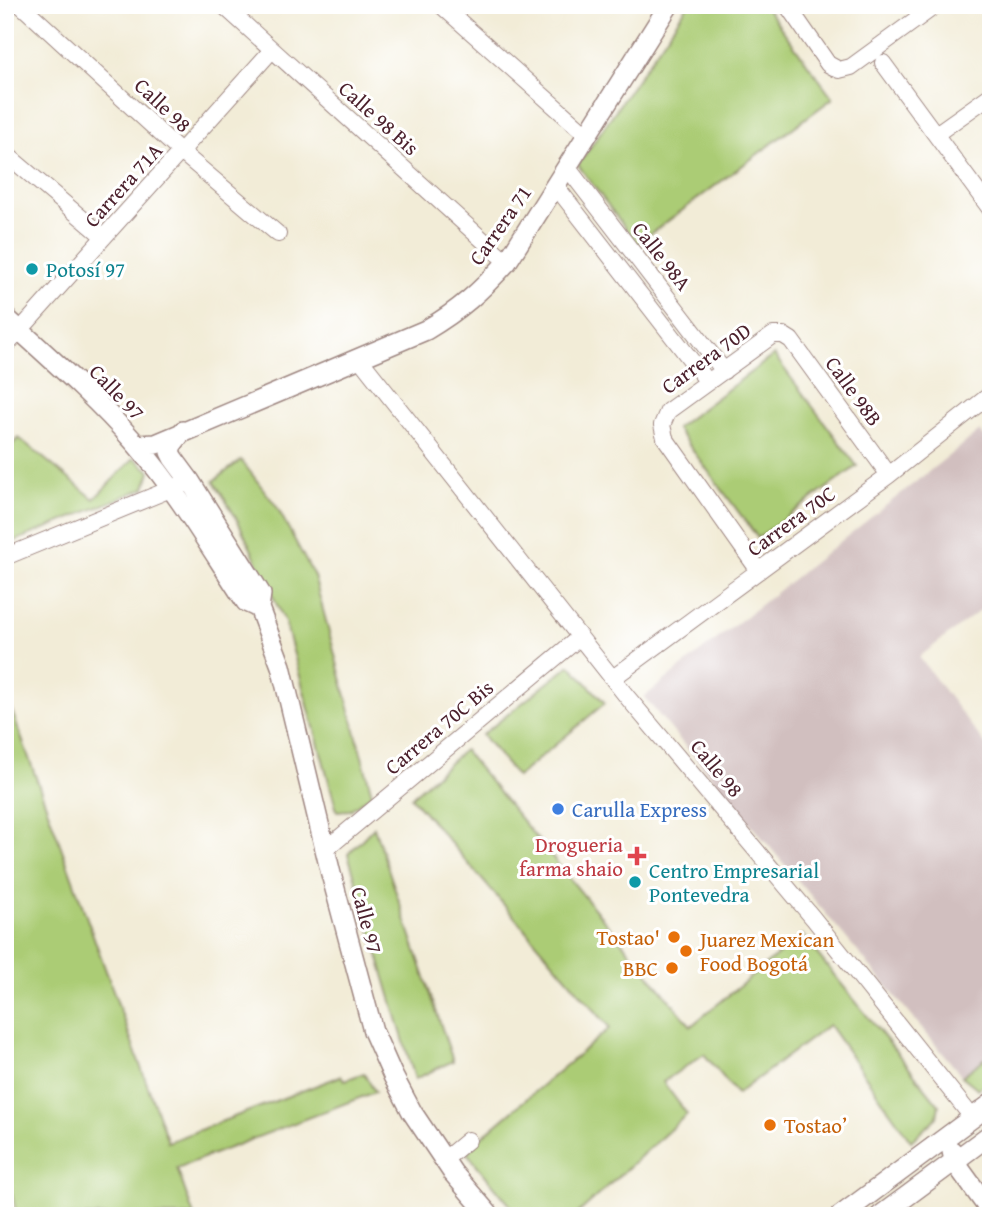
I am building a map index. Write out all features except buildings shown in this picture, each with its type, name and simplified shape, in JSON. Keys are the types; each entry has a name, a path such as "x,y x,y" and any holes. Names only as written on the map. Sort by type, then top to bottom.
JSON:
{"street":[{"name":"Calle 98","path":"21,5 180,152 278,234"},
{"name":"Calle 98 Bis","path":"223,5 506,262"},
{"path":"441,5 587,135"},
{"path":"787,5 828,64 839,70 851,67 936,5"},
{"name":"Carrera 71","path":"137,445 156,444 426,330 475,297 506,262 667,6"},
{"name":"Carrera 71A","path":"5,347 13,324 104,237 272,50"},
{"path":"883,63 991,209"},
{"path":"936,134 991,95"},
{"path":"5,153 104,237"},
{"name":"Calle 98A","path":"567,167 724,370"},
{"name":"Calle 98A","path":"555,185 708,382"},
{"name":"Calle 97","path":"13,324 88,393 137,445 246,602 260,608"},
{"name":"Carrera 70D","path":"759,571 665,438 662,425 668,411 774,335 783,335"},
{"name":"Calle 98B","path":"783,335 791,340 889,475"},
{"name":"Calle 98","path":"359,358 613,678 813,918 972,1117"},
{"name":"Carrera 70C","path":"613,678 889,475 991,394"},
{"name":"Calle 97","path":"183,431 170,452 261,594 260,608 281,666 325,850 373,1031 403,1094 444,1160 490,1216"},
{"path":"5,557 190,481"},
{"name":"Carrera 70C Bis","path":"325,850 580,637"},
{"path":"840,1216 991,1104"},
{"path":"972,1117 952,1152 954,1161 991,1212"},
{"path":"880,1216 991,1133"},
{"path":"444,1160 468,1140"}],"shaded area":[{"path":"980,431 991,446 991,602 919,657 991,752 991,1054 962,1076 644,697"}],"green space":[{"path":"688,5 764,5 833,98 637,244 578,165"},
{"path":"774,355 857,466 758,538 676,428"},
{"path":"19,438 94,499 134,458 150,471 145,488 5,545 5,452"},
{"path":"241,460 277,507 314,576 372,794 350,810 337,811 285,622 238,521 214,481"},
{"path":"570,665 605,703 517,777 482,735"},
{"path":"5,692 168,1142 341,1076 345,1080 364,1073 375,1092 177,1168 194,1216 17,1216 5,1165"},
{"path":"464,750 691,1026 802,935 939,1105 937,1117 911,1141 829,1025 737,1094 704,1054 663,1082 687,1114 575,1216 519,1216 467,1153 479,1139 610,1028 411,797"},
{"path":"374,827 453,1061 415,1079 348,854"},
{"path":"991,1054 991,1080 978,1089 962,1076"}],"place":[{"name":"Potosí 97","path":"32,269"},
{"name":"Carulla Express","path":"558,809"},
{"name":"Drogueria farma shaio","path":"637,856"},
{"name":"Centro Empresarial Pontevedra","path":"635,882"},
{"name":"Tostao'","path":"674,937"},
{"name":"Juarez Mexican Food Bogotá","path":"686,951"},
{"name":"BBC","path":"672,968"},
{"name":"Tostao’","path":"770,1125"}]}
